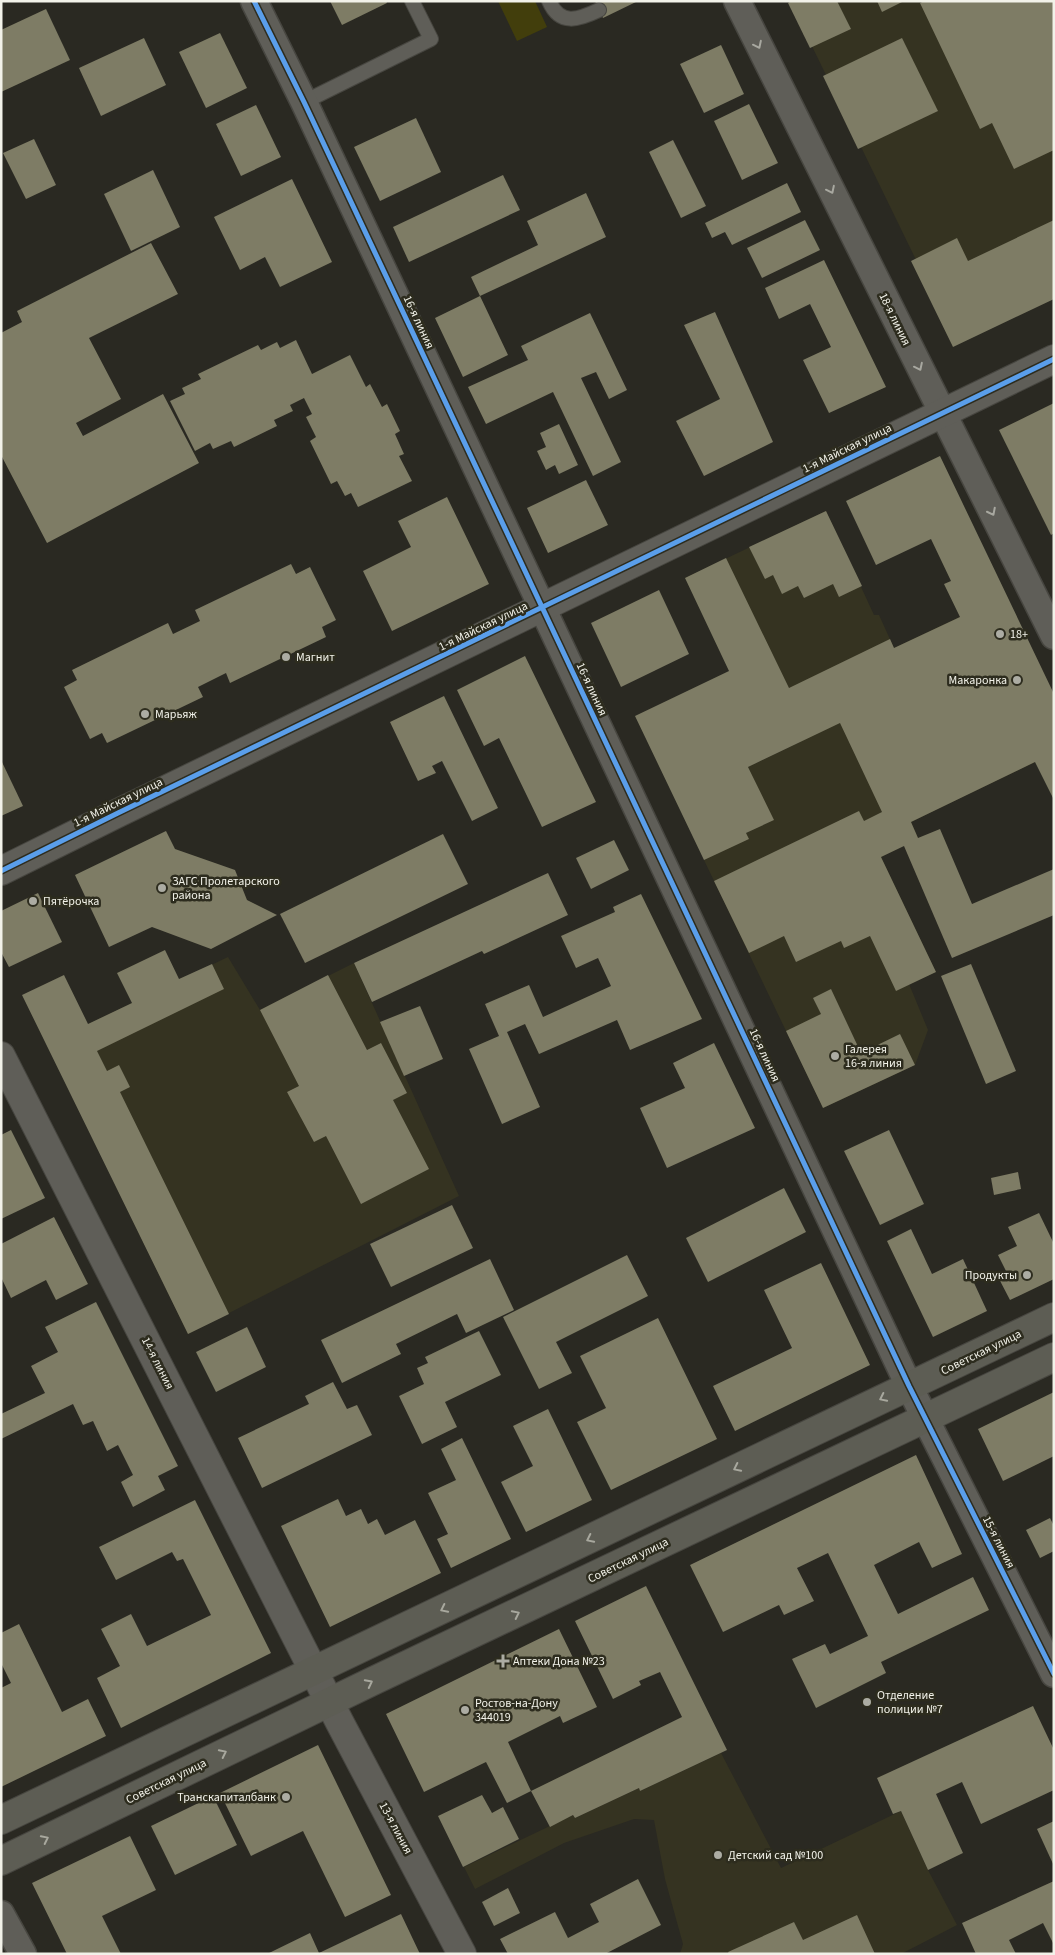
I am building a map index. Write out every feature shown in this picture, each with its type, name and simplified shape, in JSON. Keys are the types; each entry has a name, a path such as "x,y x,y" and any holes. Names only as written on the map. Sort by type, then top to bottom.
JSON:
{"main road":[{"name":"Советская улица","path":"1,1820 1054,1317"},
{"name":"Советская улица","path":"1,1860 1054,1357"}],"street":[{"name":"16-я линия","path":"254,1 304,102 909,1386"},
{"name":"18-я линия","path":"737,1 1054,636"},
{"name":"1-я Майская улица","path":"1,872 1054,359"},
{"name":"14-я линия","path":"1,1056 314,1670"},
{"path":"909,1386 926,1418"},
{"name":"15-я линия","path":"926,1418 1054,1674"},
{"path":"314,1670 330,1703"},
{"name":"13-я линия","path":"330,1703 462,1954"},
{"path":"1,1914 23,1954"}],"lane":[{"path":"304,102 431,39 412,1"},
{"path":"548,1 557,14 569,19 582,18 599,10"}],"shaded area":[{"path":"498,1 535,1 547,27 517,41"},
{"path":"790,1 1054,1 1054,296 956,342"},
{"path":"826,511 874,615 879,615 894,648 1006,595 1054,753 911,822 918,838 881,857 936,972 909,984 928,1030 915,1065 823,1108 704,860 746,833 773,820 748,767 800,742 781,702 685,578"},
{"path":"228,957 260,1010 354,963 459,1196 188,1334 47,1044"},
{"name":"Детский сад №100","path":"721,1753 781,1868 901,1811 928,1870 957,1925 901,1954 680,1954 683,1944 665,1879 654,1820 634,1819 564,1843 475,1889 464,1867 573,1815 575,1818 639,1788 640,1791"}],"building":[{"path":"330,1 386,1 387,3 342,25"},
{"path":"595,1 638,1 603,18"},
{"path":"791,1 837,1 851,29 810,48 788,3"},
{"path":"877,1 904,1 882,12"},
{"path":"924,1 1054,1 1054,150 1014,169 992,123 980,129 920,3"},
{"path":"46,9 70,60 1,92 1,30"},
{"path":"220,33 247,88 206,108 179,52"},
{"path":"144,38 166,85 101,116 79,68"},
{"path":"902,38 938,111 858,149 823,76"},
{"path":"721,45 744,94 704,113 680,64"},
{"path":"749,104 778,163 742,180 714,121"},
{"path":"256,105 281,157 241,176 216,124"},
{"path":"416,118 441,172 380,201 354,147"},
{"path":"34,139 56,185 26,199 3,153"},
{"path":"673,140 706,206 681,218 649,152"},
{"path":"153,170 180,227 131,251 104,194"},
{"path":"503,175 520,210 409,262 393,227"},
{"path":"292,179 332,262 280,287 265,257 240,270 214,217"},
{"path":"787,183 801,212 732,245 725,232 712,238 705,223"},
{"path":"586,193 606,237 480,296 471,277 538,245 527,221"},
{"path":"805,220 820,250 762,278 747,248"},
{"path":"1054,220 1054,299 953,347 911,261 957,238 968,261"},
{"path":"151,243 178,294 89,338 121,399 76,423 83,436 163,394 199,463 47,543 1,455 1,333 22,322 17,311"},
{"path":"824,260 886,387 829,413 803,360 831,347 810,304 779,319 765,288"},
{"path":"480,296 508,355 463,377 435,318"},
{"path":"715,312 773,442 704,476 676,421 720,399 684,325"},
{"path":"590,313 627,390 609,399 596,372 581,378 621,462 593,476 553,392 486,424 468,387 528,360 521,346"},
{"path":"296,340 312,374 350,355 366,387 370,384 382,407 387,404 400,431 395,434 404,454 399,456 412,481 358,507 351,493 345,496 337,481 331,484 310,441 316,437 306,417 312,414 304,398 290,405 293,411 274,420 277,426 234,447 231,441 213,449 210,443 195,451 170,401 185,394 182,388 201,379 198,374 258,345 261,350 277,342 280,348"},
{"path":"1054,403 1054,533 1051,535 999,430"},
{"path":"559,424 578,465 559,474 555,465 546,470 537,451 546,447 540,433"},
{"path":"940,456 1054,694 1054,800 1035,762 911,822 918,838 940,829 972,904 1054,869 1054,915 952,958 904,846 881,857 936,972 896,991 870,936 844,948 841,941 796,962 784,936 749,953 714,881 859,811 864,821 882,812 840,723 748,767 774,820 746,833 749,839 704,860 635,716 729,671 685,578 726,558 789,688 890,639 894,648 960,617 944,584 951,581 931,539 876,565 846,501"},
{"path":"586,480 608,525 548,553 527,508"},
{"path":"447,497 489,584 392,631 363,571 411,547 398,521"},
{"path":"826,511 862,586 839,597 833,584 804,598 798,586 782,594 773,575 765,579 749,547"},
{"path":"291,564 296,574 310,567 336,620 322,627 326,637 230,683 226,673 198,687 203,697 107,743 102,733 90,739 64,687 77,680 72,670 168,623 173,634 200,621 195,610"},
{"path":"659,590 689,654 621,687 591,623"},
{"path":"525,656 596,802 542,827 499,738 484,746 457,690"},
{"path":"444,696 498,808 472,821 442,761 432,766 436,773 418,781 390,722"},
{"path":"1,760 23,806 1,816"},
{"name":"ЗАГС Пролетарского района","path":"166,831 175,849 235,870 247,900 277,915 211,949 152,927 109,947 75,875"},
{"path":"443,834 468,884 305,963 280,914"},
{"path":"614,840 629,870 591,889 576,858"},
{"path":"548,873 568,915 484,954 482,951 372,1002 354,963"},
{"path":"38,893 62,942 9,967 1,952 1,911"},
{"path":"641,894 702,1019 630,1050 617,1020 539,1054 525,1024 507,1032 540,1107 502,1124 469,1049 499,1036 485,1004 529,985 543,1017 611,986 598,958 576,968 561,936 615,912 613,907"},
{"path":"165,950 179,979 212,964 224,989 97,1051 107,1071 119,1065 130,1087 120,1092 229,1314 188,1334 22,995 64,975 88,1024 132,1003 117,973"},
{"path":"971,964 1016,1071 986,1084 941,976"},
{"path":"328,975 367,1050 381,1043 407,1093 393,1100 429,1169 361,1204 326,1136 314,1142 287,1092 299,1086 260,1010"},
{"path":"831,989 861,1053 900,1034 915,1065 823,1108 786,1031 821,1014 813,998"},
{"path":"420,1006 443,1059 404,1076 380,1022"},
{"path":"714,1043 755,1128 667,1168 640,1108 685,1088 673,1063"},
{"path":"11,1130 45,1198 1,1219 1,1135"},
{"path":"889,1130 924,1204 880,1225 844,1151"},
{"path":"1018,1172 1021,1189 994,1195 991,1178"},
{"path":"784,1188 806,1232 708,1282 686,1238"},
{"path":"452,1205 473,1248 391,1287 370,1244"},
{"path":"1039,1213 1054,1244 1054,1279 1010,1300 997,1275 1006,1271 998,1255 1017,1246 1008,1227"},
{"path":"54,1217 88,1284 56,1300 46,1280 11,1298 1,1277 1,1244"},
{"path":"911,1229 932,1274 963,1259 987,1311 933,1337 887,1241"},
{"path":"627,1255 648,1296 556,1342 572,1373 539,1389 503,1317"},
{"path":"490,1259 514,1310 466,1333 457,1314 396,1344 401,1354 342,1383 321,1340"},
{"path":"821,1263 870,1365 735,1431 713,1386 792,1348 764,1290"},
{"path":"96,1302 178,1466 158,1476 165,1490 133,1507 121,1482 133,1475 118,1445 107,1451 93,1421 83,1425 73,1404 1,1439 1,1414 45,1393 31,1366 58,1352 45,1327"},
{"path":"658,1318 717,1439 611,1490 577,1422 606,1408 580,1356"},
{"path":"247,1327 266,1367 216,1392 196,1352"},
{"path":"479,1331 501,1375 445,1402 457,1427 422,1444 399,1396 424,1384 417,1368 428,1363 425,1357"},
{"path":"333,1382 347,1409 357,1405 372,1435 262,1488 238,1438 309,1404 305,1396"},
{"path":"1054,1392 1054,1456 1003,1481 978,1429"},
{"path":"548,1409 592,1500 526,1532 501,1482 533,1466 513,1426"},
{"path":"462,1438 511,1539 451,1568 437,1539 448,1534 428,1493 456,1480 441,1449"},
{"path":"916,1455 962,1554 932,1568 919,1542 874,1565 898,1614 973,1577 989,1610 881,1662 886,1673 816,1708 792,1659 825,1644 830,1654 868,1636 828,1553 797,1568 814,1601 784,1615 779,1605 723,1632 690,1565"},
{"path":"338,1499 346,1516 361,1509 368,1524 377,1519 385,1535 415,1520 441,1573 330,1627 281,1526"},
{"path":"195,1500 271,1653 121,1728 97,1678 120,1666 101,1629 131,1614 147,1646 211,1615 183,1559 177,1561 172,1552 116,1580 99,1547"},
{"path":"1050,1518 1054,1526 1054,1551 1040,1558 1026,1530"},
{"path":"646,1586 727,1750 640,1791 639,1788 575,1818 573,1815 550,1827 531,1791 682,1717 660,1672 639,1681 641,1685 613,1699 575,1621"},
{"path":"19,1624 62,1712 88,1699 106,1736 1,1787 1,1688 11,1683 1,1663 1,1633"},
{"path":"559,1629 597,1707 563,1723 560,1716 508,1742 531,1791 507,1803 486,1762 424,1792 386,1714"},
{"path":"1033,1706 1054,1750 1054,1790 981,1824 962,1782 936,1794 963,1853 928,1870 901,1811 893,1814 877,1778"},
{"path":"318,1745 391,1895 345,1917 303,1831 251,1856 220,1793"},
{"path":"482,1795 492,1813 503,1807 519,1839 463,1867 438,1816"},
{"path":"213,1796 237,1845 175,1875 151,1826"},
{"path":"1054,1821 1054,1866 1037,1829"},
{"path":"130,1836 156,1890 102,1916 121,1954 67,1954 32,1883"},
{"path":"638,1879 661,1925 605,1954 508,1954 500,1939 555,1912 568,1938 599,1922 590,1904"},
{"path":"1054,1881 1054,1945 1043,1923 1009,1940 1016,1954 976,1954 962,1923"},
{"path":"508,1888 520,1913 494,1926 482,1902"},
{"path":"401,1914 420,1954 267,1954 310,1933 319,1953"},
{"path":"857,1915 875,1954 729,1954 728,1952 794,1922 803,1940"}],"cycle path":[{"path":"254,1 304,102 909,1386 1054,1674"},
{"path":"1,871 1054,359"}],"place":[{"name":"18+","path":"1000,634"},
{"name":"Магнит","path":"286,657"},
{"name":"Макаронка","path":"1017,680"},
{"name":"Марьяж","path":"145,714"},
{"name":"ЗАГС Пролетарского района","path":"162,888"},
{"name":"Пятёрочка","path":"33,901"},
{"name":"Галерея 16-я линия","path":"835,1056"},
{"name":"Продукты","path":"1027,1275"},
{"name":"Аптеки Дона №23","path":"503,1661"},
{"name":"Отделение полиции №7","path":"867,1702"},
{"name":"Ростов-на-Дону 344019","path":"465,1710"},
{"name":"Транскапиталбанк","path":"286,1797"},
{"name":"Детский сад №100","path":"718,1855"}]}
